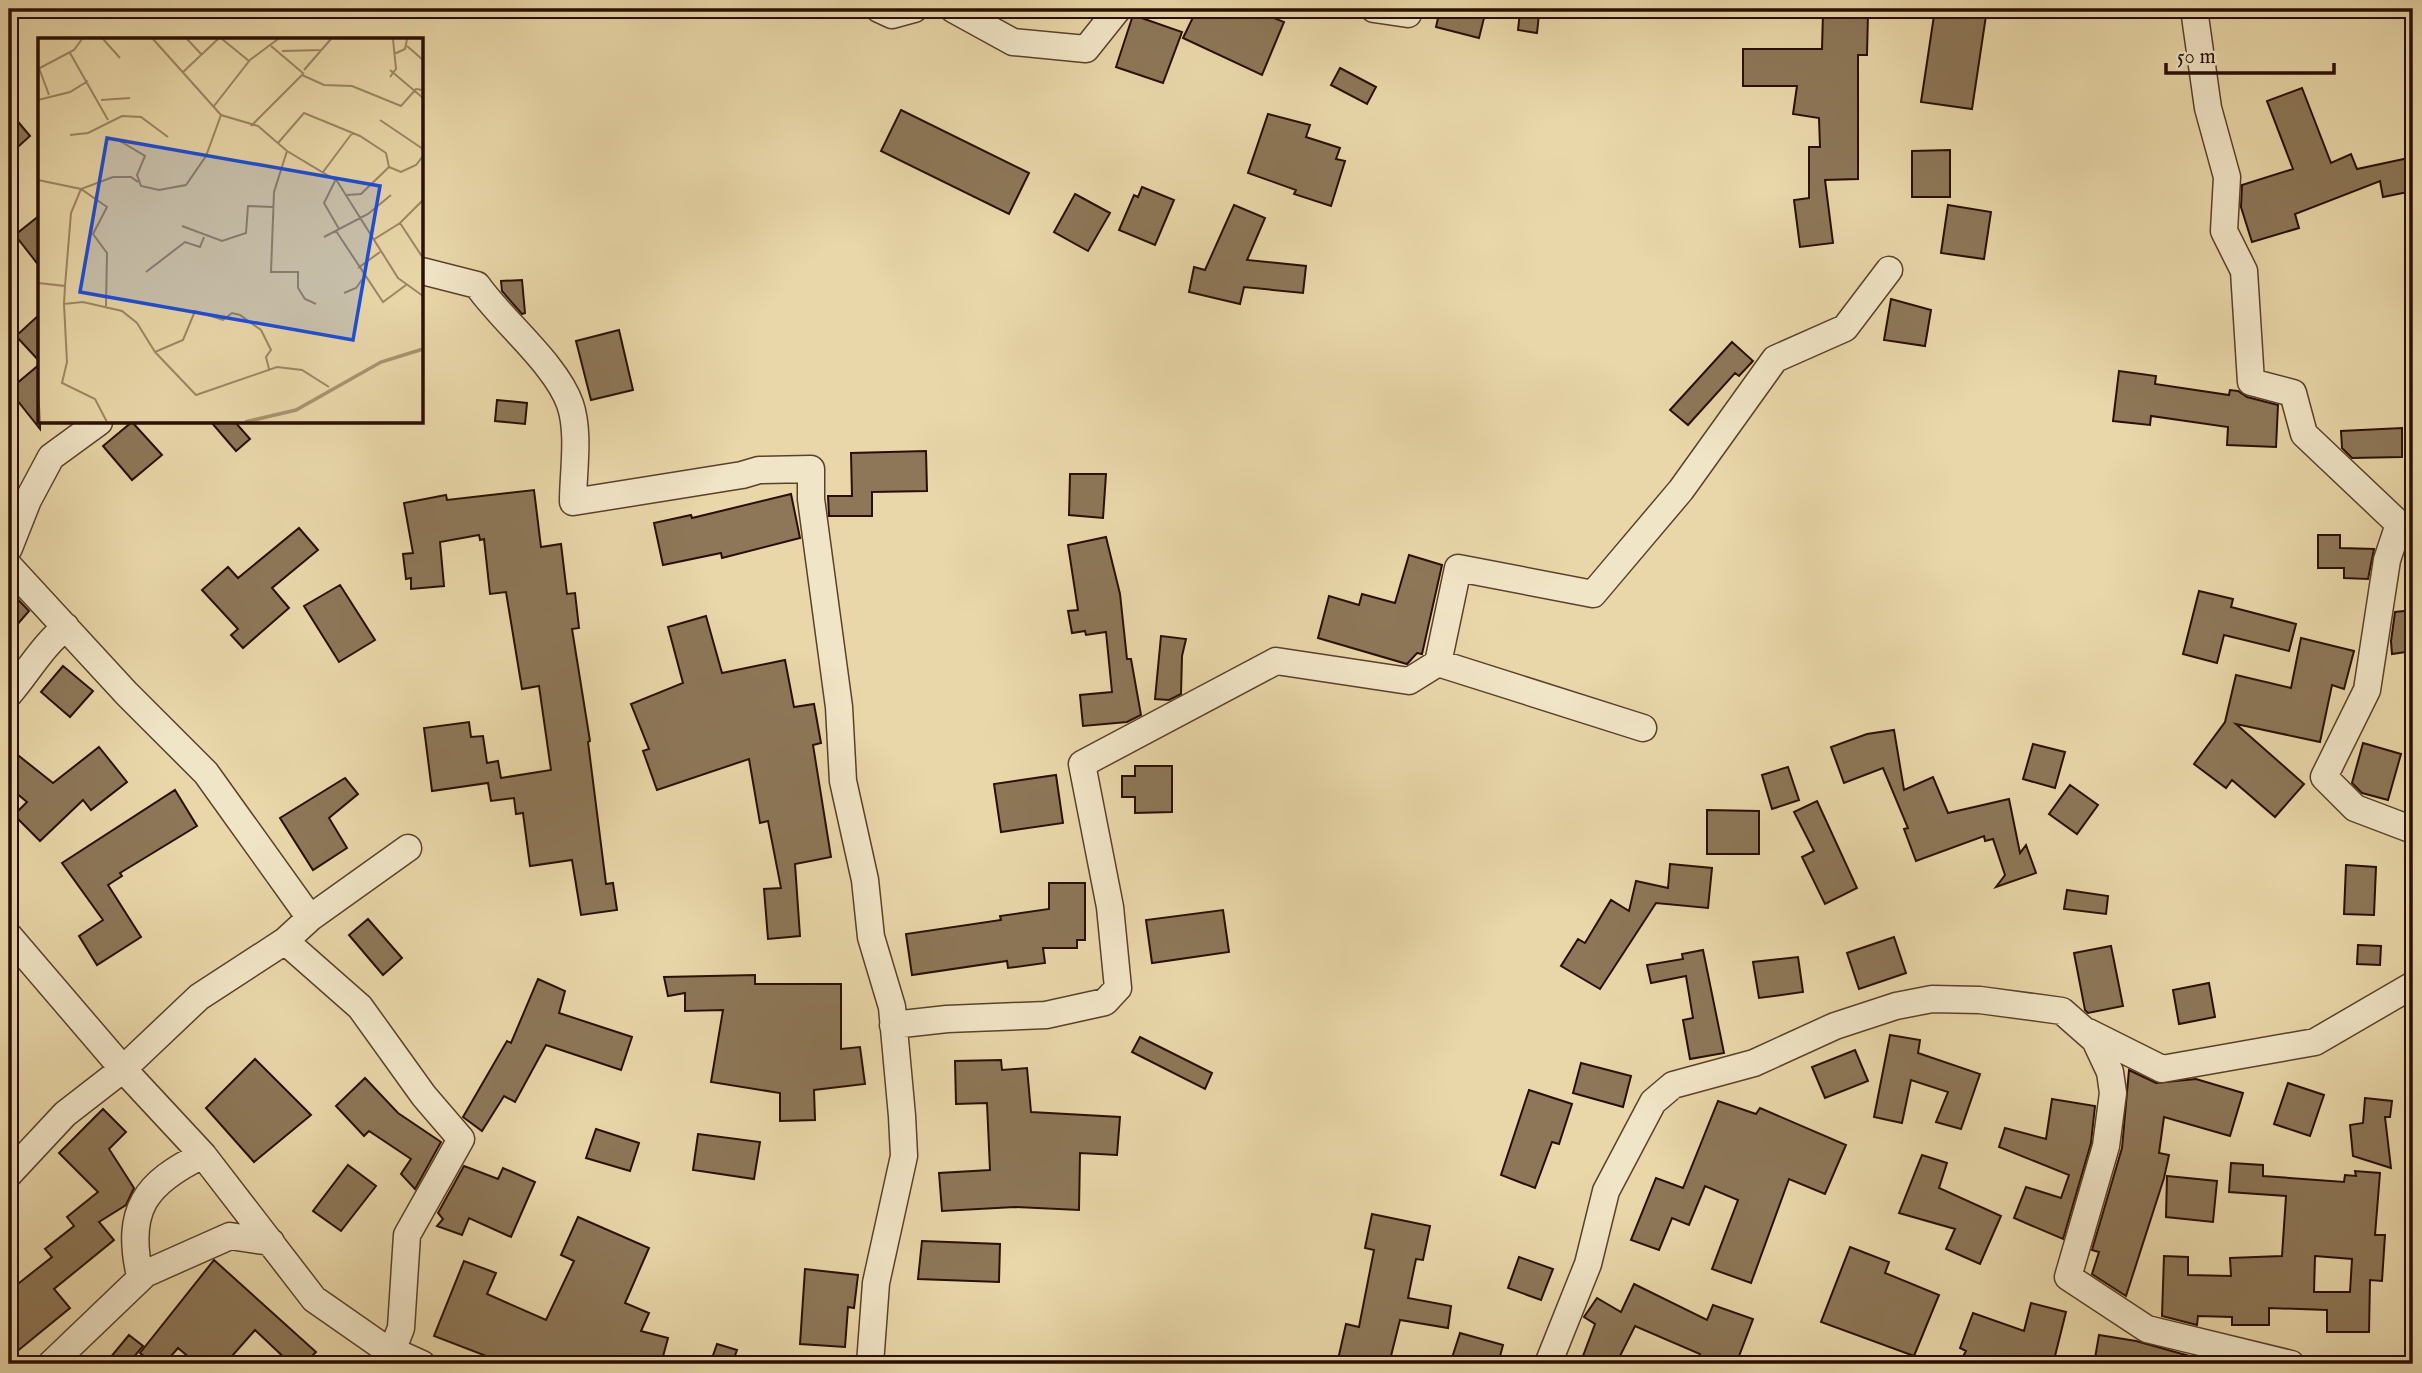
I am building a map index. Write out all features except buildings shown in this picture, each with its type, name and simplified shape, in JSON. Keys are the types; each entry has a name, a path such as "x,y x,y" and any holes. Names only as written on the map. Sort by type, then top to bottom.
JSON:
{"street":[{"path":"879,9 892,15 914,9"},
{"path":"953,9 1013,42 1086,50 1118,9"},
{"path":"1374,9 1408,14 1409,9"},
{"path":"2194,9 2208,108 2227,177 2224,231 2244,271 2251,382 2293,394 2304,434 2399,524 2388,560 2367,690 2324,777 2355,808 2413,830"},
{"path":"893,1025 947,1018 1046,1015 1105,1002 1118,988 1111,907 1082,764 1276,661 1409,681 1438,663 1458,568 1593,594 1681,490 1775,359 1845,328 1888,270"},
{"path":"424,272 477,285 496,312 550,368 570,403 574,422 573,502 743,475 759,470 811,469 811,499 839,707 843,781 865,880 871,937 892,1007 904,1156 876,1283 870,1364"},
{"path":"9,548 28,500 51,457 96,424"},
{"path":"9,566 127,694 206,773 310,918"},
{"path":"9,694 40,657 49,641 66,627"},
{"path":"1438,663 1643,728"},
{"path":"9,1174 65,1114 123,1069 199,997 285,941 310,918 408,848"},
{"path":"9,936 123,1069 203,1155 314,1299 392,1351 422,1364"},
{"path":"285,941 360,1007 425,1096 461,1139 407,1235 401,1328 392,1351"},
{"path":"2085,1031 2162,1069 2315,1042 2413,985"},
{"path":"1548,1364 1588,1265 1606,1191 1653,1102 1673,1085 1754,1063 1835,1026 1896,1006 1932,999 1980,1000 2062,1011 2095,1040 2110,1072 2113,1093 2106,1146 2068,1277 2147,1329 2291,1364"},
{"path":"203,1155 171,1170 151,1188 136,1219 135,1252 140,1276 230,1236 271,1242"},
{"path":"51,1364 148,1271"}]}
